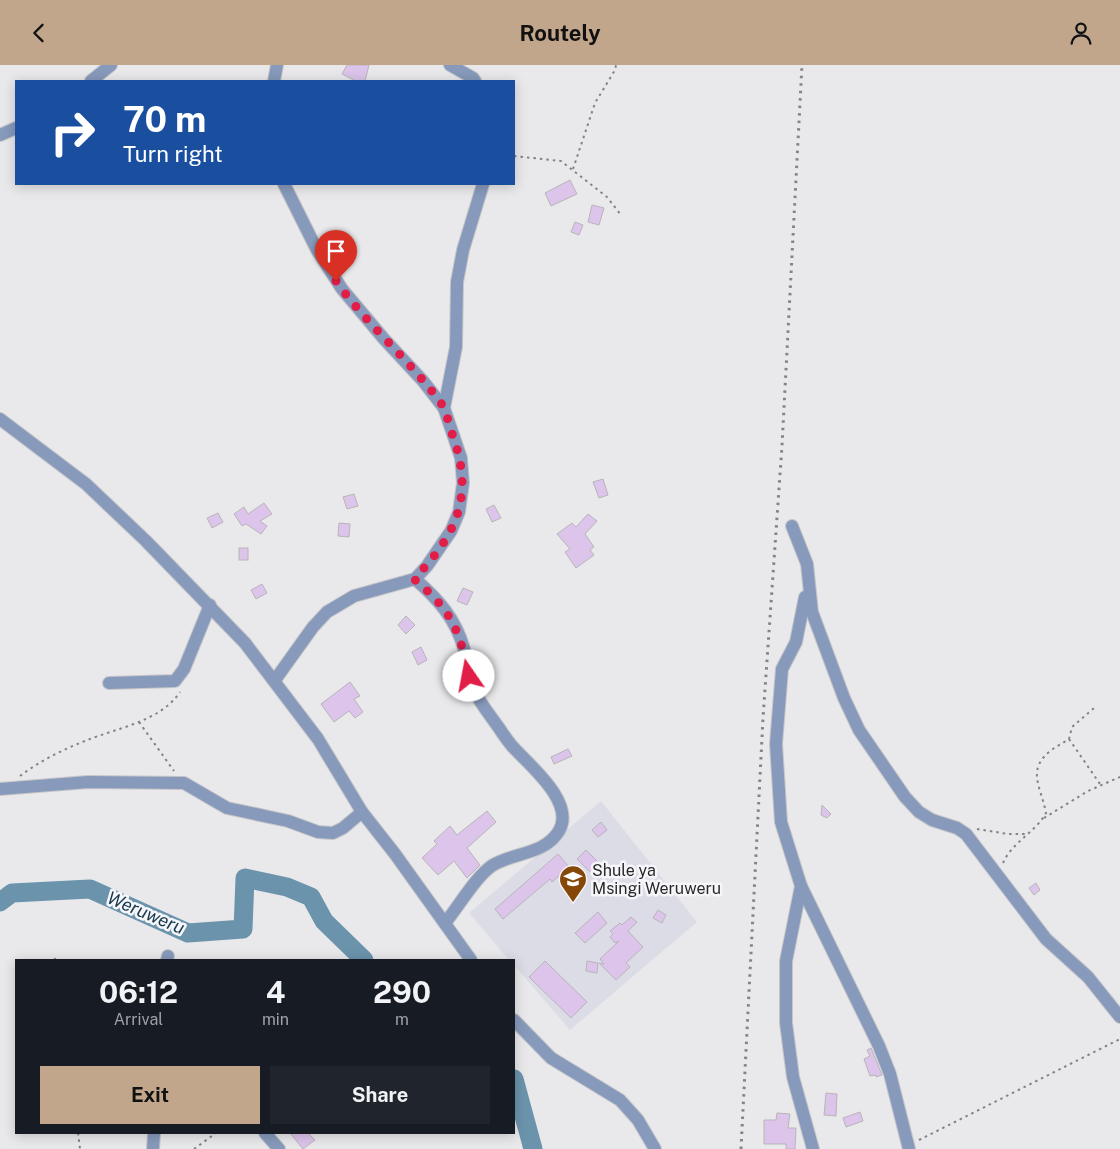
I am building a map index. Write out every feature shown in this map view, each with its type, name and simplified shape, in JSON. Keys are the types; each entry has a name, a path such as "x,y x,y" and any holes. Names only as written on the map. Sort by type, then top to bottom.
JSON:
{"street":[{"path":"92,80 111,65"},
{"path":"274,80 277,65"},
{"path":"450,65 474,80"},
{"path":"0,135 15,128"},
{"path":"275,680 313,627 327,613 354,596 414,579 440,546 459,512 463,483 461,458 444,408 423,381 384,339 342,289 322,257 285,185"},
{"path":"444,408 456,347 457,282 463,250 483,185"},
{"path":"0,419 86,484 210,605 245,643 318,739 362,812 470,959"},
{"path":"792,526 807,564 812,612 844,698 859,730 904,797 920,812 932,819 957,828 966,834 1046,939 1088,977 1120,1017"},
{"path":"807,564 803,617 796,642 782,669 776,744 781,822 801,885 876,1038 890,1074 909,1147"},
{"path":"414,579 442,604 455,624 464,648 472,686 512,746 552,789 562,814 559,831 546,844 531,853 509,858 493,865 478,878 445,923"},
{"path":"109,683 175,681 184,669 210,605"},
{"path":"2,788 88,782 184,783 227,808 288,821 318,832 333,833 362,812"},
{"path":"801,885 786,961 785,991 792,1077 813,1149"},
{"path":"515,1021 551,1058 620,1100 638,1120 654,1149"},
{"path":"153,1149 154,1134"},
{"path":"265,1134 279,1149"}],"path":[{"path":"573,169 595,103 616,71 616,65"},
{"path":"515,156 561,161 606,197 621,215"},
{"path":"2,788 57,752 139,722 170,703 181,689"},
{"path":"1094,708 1072,727 1070,739 1101,785"},
{"path":"139,722 184,783"},
{"path":"998,875 1008,852 1046,813 1036,769 1043,758 1070,739"},
{"path":"1042,819 1101,785 1120,777"},
{"path":"957,828 969,827 1008,834 1027,834"},
{"path":"909,1147 1120,1039"},
{"path":"78,1134 80,1149"},
{"path":"194,1149 215,1134"}],"shaded area":[{"path":"601,801 697,922 570,1030 515,966 515,959 508,959 469,913"}],"building":[{"path":"347,65 369,65 365,80 354,80 342,74"},
{"path":"570,180 577,194 551,206 545,193"},
{"path":"592,205 604,208 599,225 588,222"},
{"path":"575,222 583,225 579,235 571,232"},
{"path":"603,479 608,495 599,498 593,482"},
{"path":"354,494 358,506 347,509 343,497"},
{"path":"264,503 272,514 260,521 267,526 261,534 246,524 242,526 234,514 244,507 248,514"},
{"path":"494,505 501,518 492,522 486,509"},
{"path":"218,513 223,522 212,528 207,518"},
{"path":"588,514 597,521 585,534 594,547 590,550 594,555 576,568 565,552 570,549 557,534 572,523 576,527"},
{"path":"339,523 350,524 349,537 338,536"},
{"path":"239,548 248,548 248,560 239,560"},
{"path":"262,584 267,593 256,599 251,590"},
{"path":"463,588 473,592 467,605 457,601"},
{"path":"406,616 415,625 406,634 398,625"},
{"path":"421,647 427,660 418,665 412,652"},
{"path":"350,682 360,696 354,699 363,712 355,718 349,711 334,722 321,704"},
{"path":"568,749 572,756 554,764 551,757"},
{"path":"822,805 831,814 827,818 821,815"},
{"path":"487,811 496,822 467,848 480,865 467,878 454,861 438,875 422,858 437,844 434,841 450,826 457,835"},
{"path":"601,822 607,830 598,837 592,830"},
{"path":"586,850 604,868 595,877 577,859"},
{"path":"558,854 569,867 552,882 550,879 503,919 495,909"},
{"path":"1036,883 1040,890 1034,895 1029,888"},
{"path":"658,910 666,915 662,923 653,918"},
{"path":"598,912 607,923 585,943 575,933"},
{"path":"631,917 637,922 628,931 643,947 626,963 630,967 616,980 599,963 604,964 600,959 619,941 615,943 610,937 613,934 610,931 620,923 622,925"},
{"path":"545,961 587,1002 571,1018 529,977"},
{"path":"587,961 598,963 597,973 586,971"},
{"path":"871,1048 882,1075 876,1077 876,1075 870,1076 864,1059 870,1056 867,1050"},
{"path":"826,1093 837,1094 836,1116 824,1115"},
{"path":"860,1112 863,1121 846,1127 843,1118"},
{"path":"777,1113 790,1114 788,1128 796,1128 795,1149 786,1149 786,1144 764,1144 764,1120 776,1120"},
{"path":"291,1134 309,1134 315,1140 303,1149"}],"waterway":[{"name":"Weruweru","path":"0,902 12,893 90,889 188,933 243,929 245,878 287,887 311,897 324,921 363,959"},
{"name":"Weruweru","path":"515,1083 533,1149"}],"railway":[{"path":"741,1149 763,718 782,446 802,65"}],"place":[{"name":"Shule ya Msingi Weruweru","path":"573,903"}],"route":[{"path":"336,281 444,408 461,458 463,483 459,512 451,531 428,565 414,579 442,604 455,624 464,648 469,676"}]}
